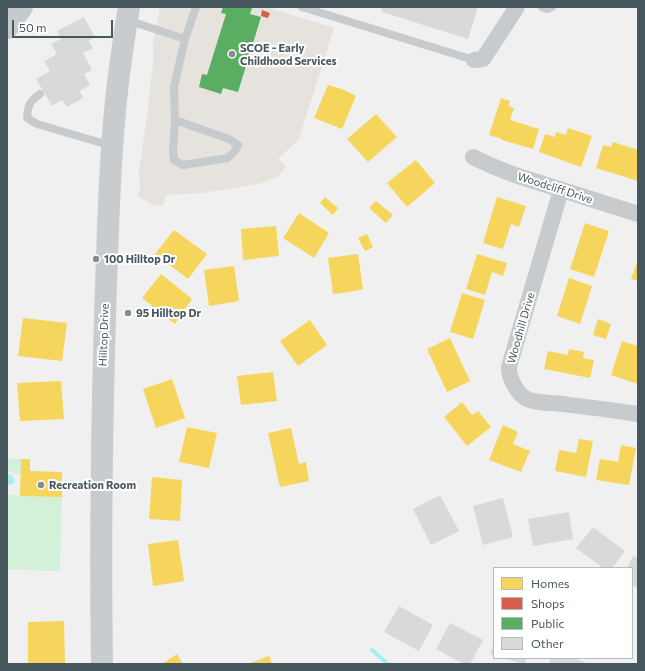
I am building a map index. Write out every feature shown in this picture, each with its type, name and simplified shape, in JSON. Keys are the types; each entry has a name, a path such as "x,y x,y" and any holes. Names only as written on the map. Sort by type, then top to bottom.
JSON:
{"main road":[{"path":"7,28 22,7"},
{"name":"Hilltop Drive","path":"102,664 103,378 112,147 128,14"}],"street":[{"path":"474,60 483,59 517,7"},
{"name":"Woodcliff Drive","path":"473,157 515,175 638,214"},
{"name":"Woodhill Drive","path":"561,190 511,360 509,369 514,386 524,397 534,401 638,414"}],"lane":[{"path":"175,120 229,139 238,145 228,158 184,165 174,160 172,152 175,120 174,87 185,39 196,7"},
{"path":"302,7 474,60"},
{"path":"542,7 547,9 552,7"},
{"path":"128,14 185,39"},
{"path":"40,94 32,99 28,107 27,118 37,124 112,147"}],"shaded area":[{"path":"160,7 266,7 334,28 299,139 278,159 286,167 277,177 252,185 202,193 166,195 163,206 153,205 138,196 140,189 139,170 153,64 153,43"}],"green space":[{"path":"7,459 21,459 21,474 13,473 7,470"},
{"path":"7,495 62,497 60,571 7,569"}],"water":[{"path":"7,474 11,475 15,480 11,485 7,485"}],"building: Homes":[{"path":"328,85 342,89 356,96 342,129 314,118"},
{"path":"501,98 510,101 508,106 514,108 510,120 539,129 533,149 489,135"},
{"path":"376,114 397,137 368,162 347,139"},
{"path":"568,128 592,136 581,167 539,152 545,134 555,137 556,132 566,135"},
{"path":"613,142 638,150 638,181 596,168 603,145 611,147"},
{"path":"416,160 435,183 407,207 387,183"},
{"path":"325,197 338,208 333,215 320,203"},
{"path":"497,197 526,206 519,227 511,224 503,249 483,243"},
{"path":"376,201 393,215 386,223 369,208"},
{"path":"299,213 329,233 314,258 283,238"},
{"path":"585,223 609,231 594,277 570,269"},
{"path":"276,226 279,256 243,260 241,229"},
{"path":"174,230 207,254 188,279 155,254"},
{"path":"367,234 373,247 365,251 358,238"},
{"path":"358,254 363,289 333,294 328,258"},
{"path":"477,254 507,263 503,276 492,272 485,295 466,289"},
{"path":"638,260 638,281 631,279"},
{"path":"234,266 239,301 209,306 204,270"},
{"path":"161,274 192,299 175,324 142,298"},
{"path":"569,278 592,286 580,324 557,316"},
{"path":"462,293 485,300 473,339 450,332"},
{"path":"23,318 67,323 62,361 18,356"},
{"path":"598,319 611,324 606,339 593,335"},
{"path":"310,320 327,345 298,366 280,341"},
{"path":"450,338 470,381 447,392 427,349"},
{"path":"622,341 638,346 638,384 611,375"},
{"path":"569,349 584,352 583,358 594,360 590,378 544,369 548,351 568,355"},
{"path":"273,372 277,401 241,405 237,376"},
{"path":"172,379 185,418 156,428 143,389"},
{"path":"61,381 64,419 20,421 17,383"},
{"path":"462,402 472,415 478,411 491,427 467,446 444,417"},
{"path":"503,425 518,432 513,444 530,451 521,472 489,460"},
{"path":"187,427 217,433 209,468 179,462"},
{"path":"291,428 299,464 306,462 309,481 280,487 268,433"},
{"path":"579,439 593,441 586,477 555,471 559,450 576,453"},
{"path":"621,445 636,448 629,485 596,480 600,459 618,462"},
{"name":"Recreation Room","path":"21,459 30,459 30,471 62,472 62,497 20,496"},
{"path":"152,477 182,480 180,521 149,519"},
{"path":"178,540 184,581 153,586 148,544"},
{"path":"64,621 65,664 28,664 28,622"},
{"path":"177,654 183,664 162,664"},
{"path":"269,656 272,664 248,664"}],"building: Shops":[{"path":"262,10 270,13 268,18 261,16"}],"building: Public":[{"name":"SCOE - Early Childhood Services","path":"223,7 252,8 250,14 261,17 238,92 223,88 221,94 199,87 202,74 207,75 226,14 221,13"}],"building: Other":[{"path":"381,7 478,7 468,39 382,12"},
{"path":"84,17 95,37 88,41 93,48 83,53 92,70 84,74 90,85 80,91 83,98 67,107 62,100 52,106 36,79 50,71 44,61 57,54 51,44 61,39 57,31"},
{"path":"440,495 459,531 431,545 413,509"},
{"path":"503,498 513,537 483,545 473,506"},
{"path":"569,512 573,539 533,546 528,519"},
{"path":"593,527 625,551 613,567 602,567 576,548"},
{"path":"633,556 638,558 638,588 633,586 633,567 628,567"},
{"path":"399,606 433,625 419,651 384,632"},
{"path":"450,623 483,640 470,664 464,664 436,649"},
{"path":"493,645 493,655 490,654"},
{"path":"507,659 527,659 525,664"},
{"path":"551,659 576,659 590,664 549,664"}],"waterway":[{"path":"372,650 388,664"}],"place":[{"name":"SCOE - Early Childhood Services","path":"232,54"},
{"name":"100 Hilltop Dr","path":"96,259"},
{"name":"95 Hilltop Dr","path":"128,313"},
{"name":"Recreation Room","path":"41,485"}]}
